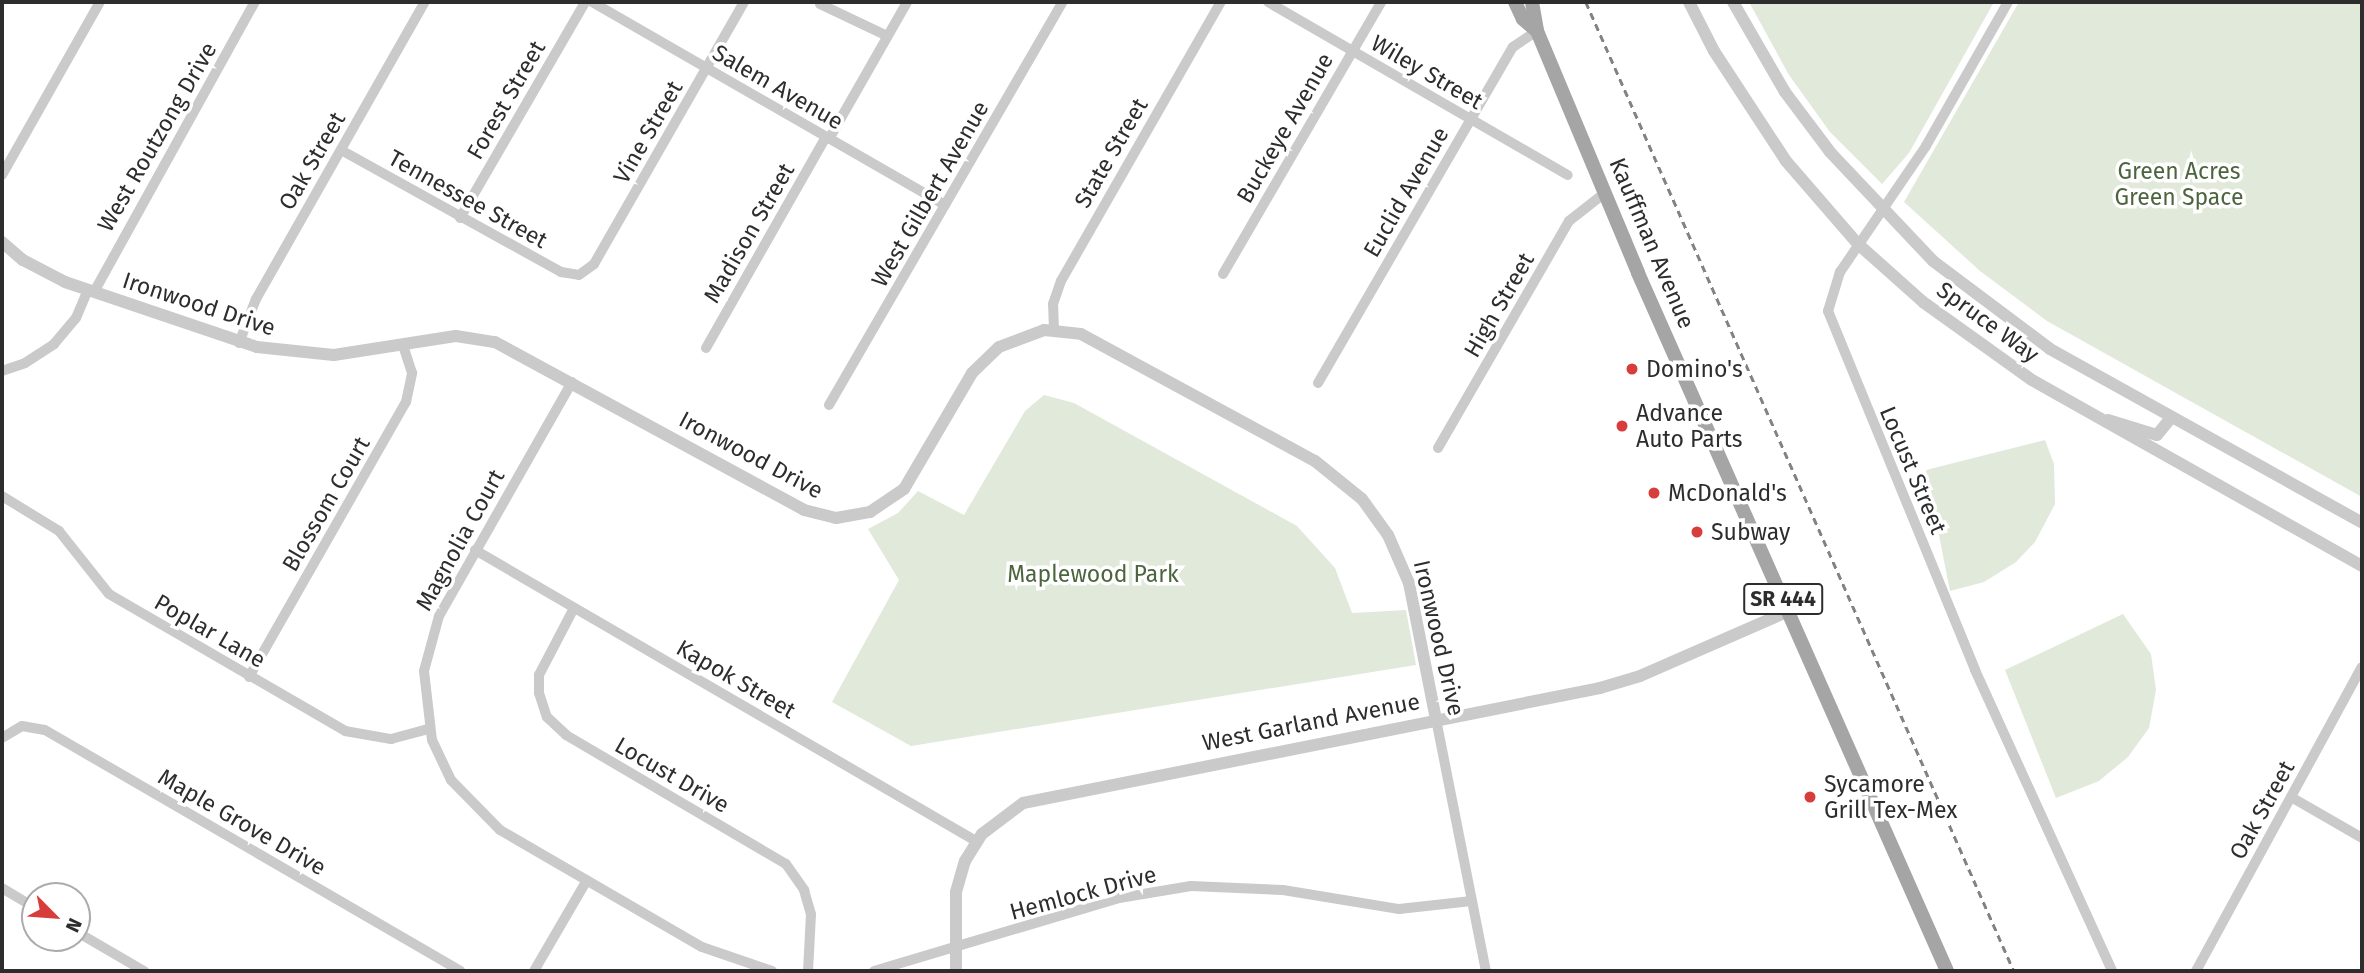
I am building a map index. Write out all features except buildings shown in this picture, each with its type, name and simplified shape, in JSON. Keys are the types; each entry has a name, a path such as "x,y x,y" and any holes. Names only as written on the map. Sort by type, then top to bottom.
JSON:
{"main road":[{"name":"Kauffman Avenue","path":"1515,2 1522,19 1537,31"},
{"name":"Kauffman Avenue","path":"1532,2 1537,31 1947,971"}],"street":[{"path":"2,176 100,2"},
{"name":"West Routzong Drive","path":"2,371 25,363 54,344 76,318 255,2"},
{"name":"Oak Street","path":"239,342 256,299 425,2"},
{"name":"Forest Street","path":"460,218 585,2"},
{"name":"Salem Avenue","path":"592,2 945,205"},
{"name":"Vine Street","path":"579,275 594,264 744,2"},
{"name":"Madison Street","path":"706,348 906,2"},
{"name":"West Gilbert Avenue","path":"830,405 1063,2"},
{"name":"State Street","path":"1054,330 1053,304 1061,281 1221,2"},
{"name":"Wiley Street","path":"1268,2 1568,175"},
{"name":"Buckeye Avenue","path":"1223,274 1381,2"},
{"name":"Spruce Way","path":"1689,2 1767,136 1858,244 1975,343 2101,419 2362,566"},
{"name":"Spruce Way","path":"1733,2 1801,114 1881,210 1933,261 1999,314 2171,418 2361,522"},
{"name":"Locust Street","path":"2008,2 1926,146 1858,244 1833,288 1828,311 1832,327 1981,682 2112,971"},
{"path":"820,4 887,36"},
{"name":"Euclid Avenue","path":"1318,383 1513,47 1537,31"},
{"name":"Tennessee Street","path":"341,150 561,272 579,275"},
{"name":"High Street","path":"1438,448 1569,221 1606,192"},
{"name":"Ironwood Drive","path":"2,242 40,271 239,342 334,355 456,336 482,339 572,382 804,510 847,517 878,509 904,489 972,373 988,355 1019,336 1054,330 1090,338 1315,461 1354,490 1380,522 1403,566 1486,971"},
{"name":"Blossom Court","path":"250,677 406,402 412,373 404,345"},
{"name":"Magnolia Court","path":"429,729 424,695 427,653 439,616 572,382"},
{"path":"2101,419 2157,435 2171,418"},
{"name":"Poplar Lane","path":"2,496 59,531 109,594 250,677 356,735 390,739 429,729"},
{"name":"Kapok Street","path":"475,550 976,841"},
{"name":"Locust Drive","path":"574,608 540,675 539,693 547,717 566,735 786,864 804,890 811,914 808,971"},
{"name":"West Garland Avenue","path":"956,971 958,883 976,841 1006,813 1040,797 1623,681 1788,611"},
{"name":"Oak Street","path":"2196,971 2362,667"},
{"name":"Maple Grove Drive","path":"2,738 22,726 45,730 460,971"},
{"path":"429,729 451,780 477,811 500,830 702,947 772,971"},
{"path":"2291,797 2362,838"},
{"path":"534,971 587,880"},
{"name":"Hemlock Drive","path":"874,971 1119,898 1191,886 1250,887 1399,909 1472,901"},
{"path":"2,888 21,900"},
{"path":"91,940 145,971"}],"green space":[{"path":"1749,2 1994,2 1909,153 1882,184 1830,132 1789,75"},
{"name":"Green Acres Green Space","path":"2019,2 2362,2 2362,497 2047,321 1980,271 1904,202"},
{"name":"Maplewood Park","path":"1044,395 1074,403 1297,526 1335,568 1352,613 1406,610 1416,665 911,746 832,702 899,580 868,529 898,513 918,491 964,515 1025,411"},
{"path":"2045,440 2054,464 2055,504 2035,542 2016,562 1984,582 1950,591 1926,470"},
{"path":"2123,614 2151,654 2156,690 2149,728 2128,757 2099,781 2056,798 2005,670"}],"railway":[{"path":"1586,2 2014,971"}],"place":[{"name":"Domino's","path":"1632,369"},
{"name":"Advance Auto Parts","path":"1622,426"},
{"name":"McDonald's","path":"1654,493"},
{"name":"Subway","path":"1697,532"},
{"name":"Sycamore Grill Tex-Mex","path":"1810,797"}]}
